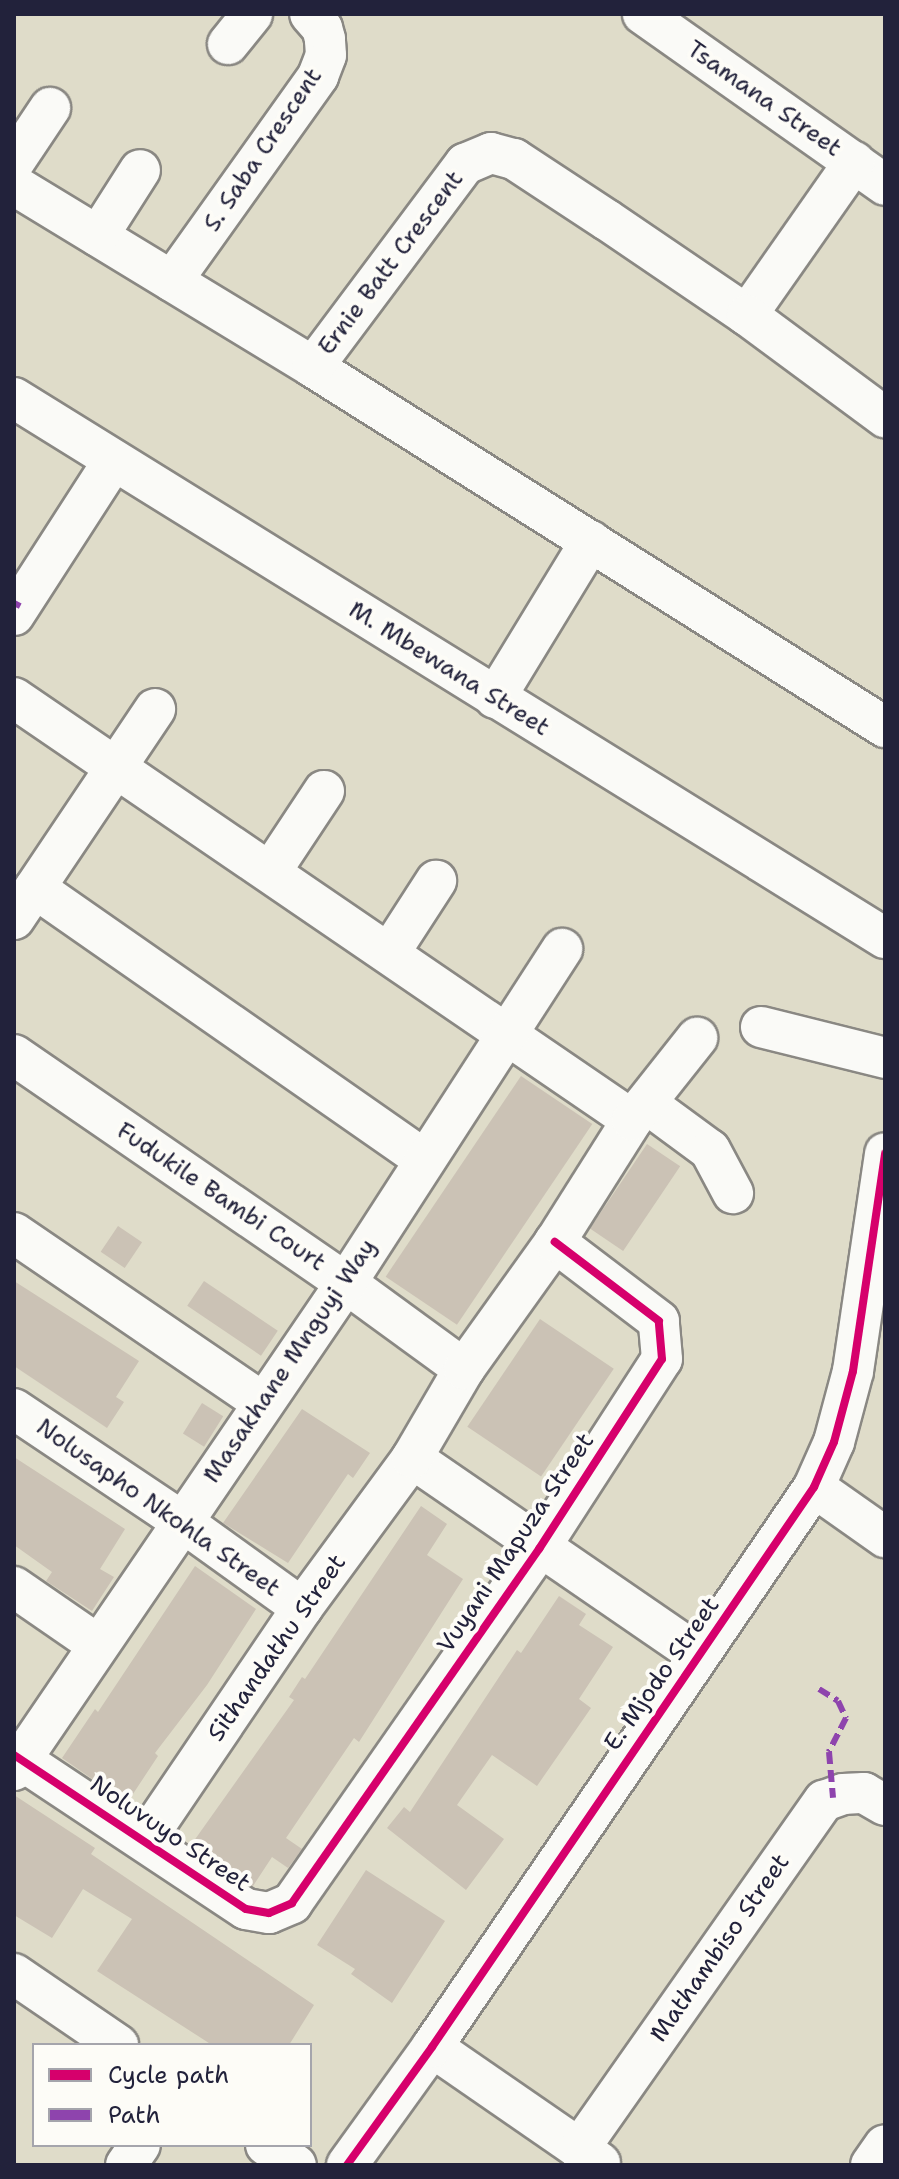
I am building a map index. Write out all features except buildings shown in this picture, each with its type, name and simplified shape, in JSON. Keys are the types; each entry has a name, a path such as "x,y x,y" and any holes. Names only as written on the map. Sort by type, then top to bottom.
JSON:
{"street":[{"name":"S. Saba Crescent","path":"172,281 318,76 326,55 325,39 322,28 310,14"},
{"name":"Tsamana Street","path":"643,14 869,174"},
{"path":"14,162 50,108"},
{"name":"Ernie Batt Crescent","path":"885,417 747,315 514,159 491,153 465,164 313,367 885,727"},
{"path":"98,236 140,170"},
{"path":"747,315 869,174"},
{"path":"14,185 313,367"},
{"name":"M. Mbewana Street","path":"14,398 885,938"},
{"path":"14,615 114,460"},
{"path":"495,698 591,541"},
{"path":"14,698 390,952 505,1035 710,1150 733,1193"},
{"path":"154,708 24,903 423,1159"},
{"path":"271,871 323,790"},
{"path":"390,952 436,881"},
{"name":"Masakhane Mnguyi Way","path":"16,1762 346,1283 423,1159 562,949"},
{"path":"761,1027 885,1058"},
{"name":"Sithandathu Street","path":"145,1840 302,1608 412,1458 464,1369 555,1242 639,1112 695,1037"},
{"name":"Fudukile Bambi Court","path":"14,1055 346,1283 464,1369"},
{"name":"E. Mjodo Street","path":"347,2165 432,2047 814,1487 834,1442 853,1371 884,1169"},
{"path":"14,1233 262,1402"},
{"name":"Vuyani Mapuza Street","path":"304,1887 539,1549 662,1359 663,1340 659,1321 555,1242"},
{"name":"Nolusapho Nkohla Street","path":"14,1409 181,1521 302,1608"},
{"path":"412,1458 539,1549 699,1655"},
{"path":"814,1487 885,1537"},
{"path":"14,1587 98,1645"},
{"name":"Noluvuyo Street","path":"16,1762 145,1840 246,1909 259,1914 281,1910 292,1903 304,1887"},
{"name":"Mathambiso Street","path":"590,2157 824,1801 843,1794 864,1793 885,1805"},
{"path":"14,1974 115,2043"},
{"path":"432,2047 590,2157"},
{"path":"871,2165 885,2145"},
{"path":"126,2165 139,2147"},
{"path":"269,2147 296,2165"}],"marked path":[{"path":"14,603 20,606"},
{"path":"819,1689 838,1701 846,1718 829,1752 833,1798"}],"cycle path":[{"path":"347,2165 432,2047 814,1487 834,1442 853,1371 885,1153"},
{"path":"14,1755 246,1909 269,1913 292,1903 539,1549 662,1359 659,1321 555,1242"}]}
